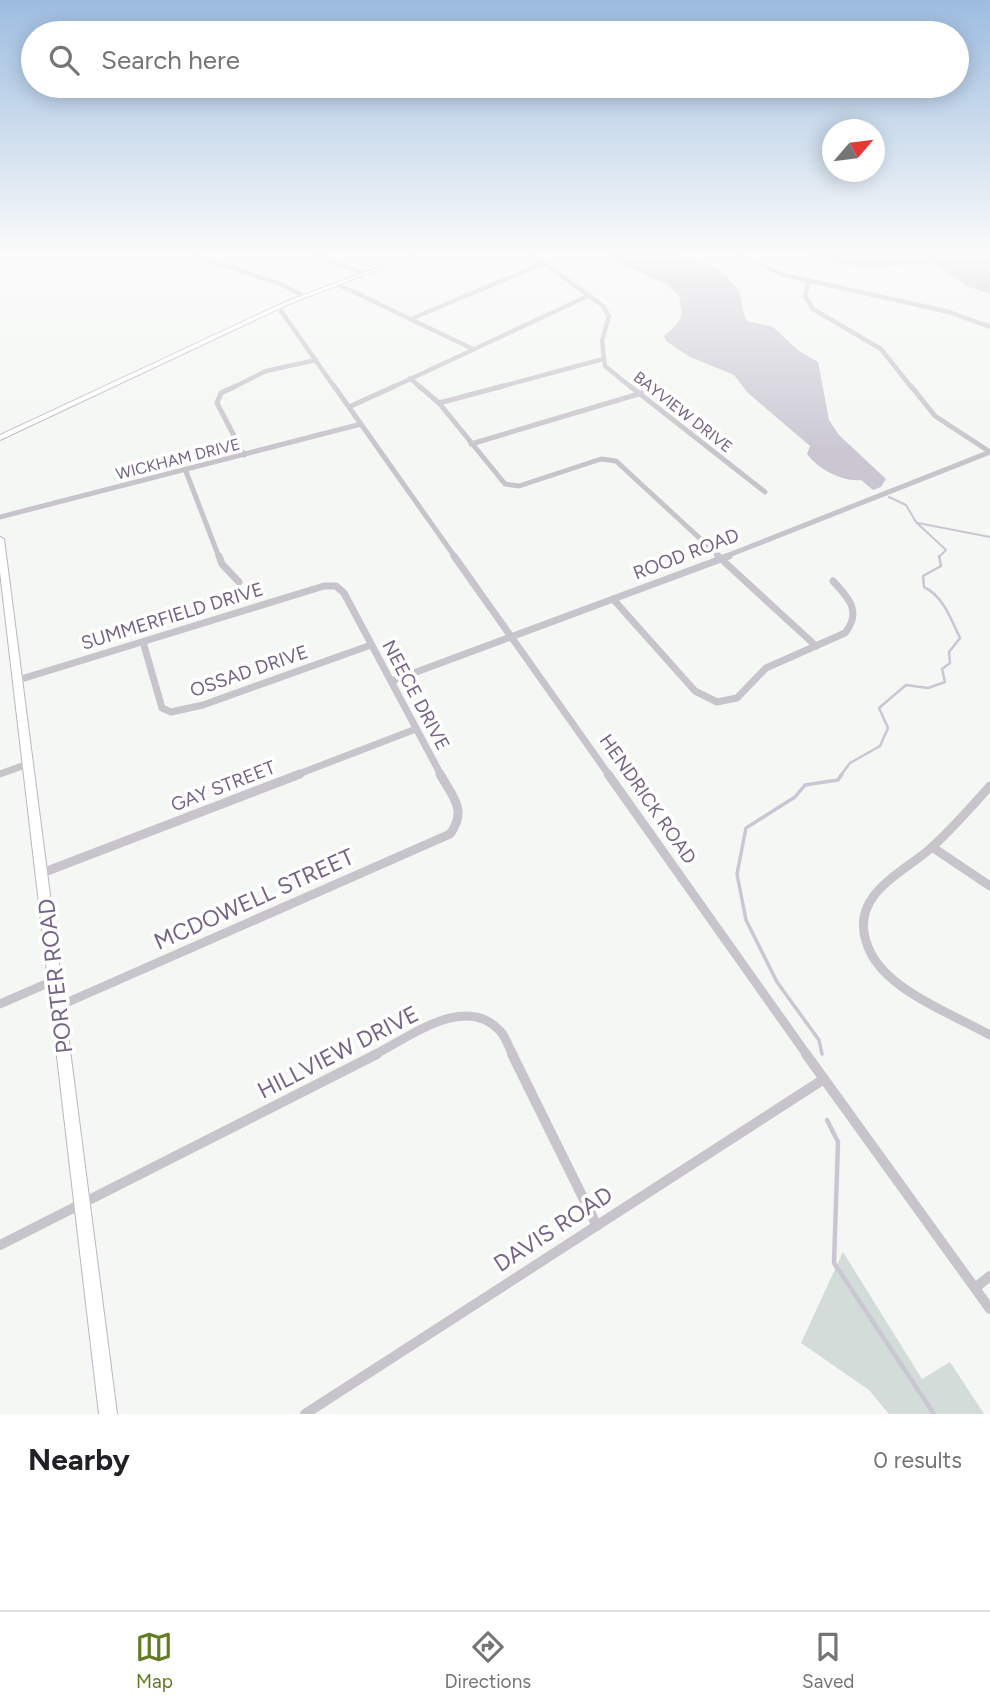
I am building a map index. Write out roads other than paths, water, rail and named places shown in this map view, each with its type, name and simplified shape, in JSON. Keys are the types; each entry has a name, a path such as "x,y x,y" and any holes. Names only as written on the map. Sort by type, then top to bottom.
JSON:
{"street":[{"path":"0,438 251,321"},
{"name":"HENDRICK ROAD","path":"288,321 824,1079 990,1309"},
{"path":"415,321 472,349"},
{"path":"349,407 533,321"},
{"path":"439,404 603,359 602,341 608,321"},
{"path":"833,321 881,349 935,416 990,452"},
{"path":"972,321 990,327"},
{"name":"BAYVIEW DRIVE","path":"603,359 613,373 642,393 765,492"},
{"path":"244,455 217,403 221,393 266,371 316,360"},
{"path":"410,378 439,404 505,484 511,487 609,458 616,461 816,646"},
{"path":"471,444 642,393"},
{"name":"WICKHAM DRIVE","path":"0,517 362,424"},
{"name":"ROOD ROAD","path":"392,681 720,559 990,452"},
{"path":"185,469 222,564 239,582"},
{"name":"PORTER ROAD","path":"0,539 107,1414"},
{"path":"613,599 695,691 717,702 737,698 766,668 845,633 853,625 855,612 848,597 832,581"},
{"name":"SUMMERFIELD DRIVE","path":"18,680 324,586 336,586"},
{"name":"NEECE DRIVE","path":"336,586 344,593 459,809 459,822"},
{"name":"OSSAD DRIVE","path":"143,642 158,698 162,708 171,712 203,705 372,645"},
{"name":"GAY STREET","path":"42,873 416,729"},
{"path":"0,774 28,764"},
{"path":"990,786 932,847 875,894 865,907 865,944 883,971 921,1000 990,1035"},
{"name":"MCDOWELL STREET","path":"59,1006 450,834 459,822"},
{"path":"932,847 990,886"},
{"path":"0,1004 56,980"},
{"name":"HILLVIEW DRIVE","path":"0,1245 451,1016 479,1016 501,1032 597,1226"},
{"name":"DAVIS ROAD","path":"305,1414 824,1079"},
{"path":"975,1288 990,1276"}],"waterway":[{"path":"889,497 906,505 916,522 946,550 939,557"},
{"path":"918,523 990,537"},
{"path":"841,775 850,763 880,746 888,728 879,708 906,685 928,688 945,682 942,669 950,663 949,652 960,638 941,602 924,587 923,576 941,566 939,557"},
{"path":"822,1054 819,1040 777,982 746,920 737,874 746,828 795,797 805,785 838,780 842,774"},
{"path":"827,1120 838,1142 834,1263 934,1414"}]}
